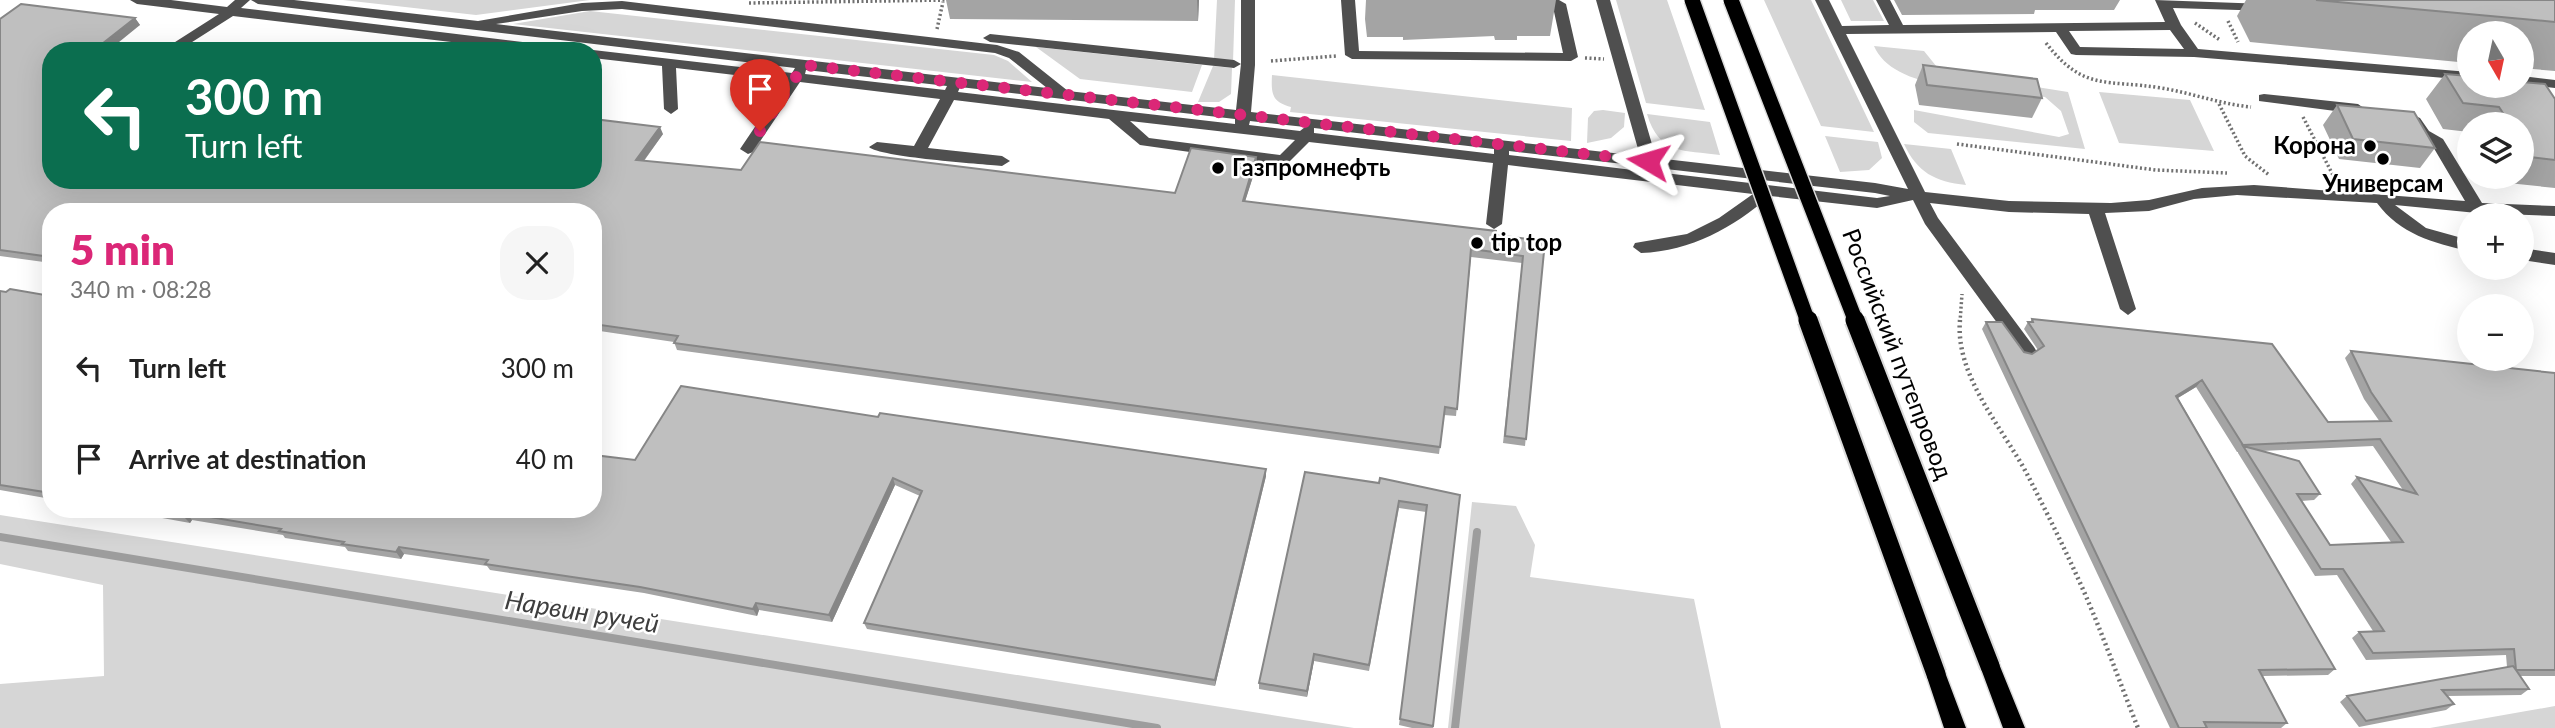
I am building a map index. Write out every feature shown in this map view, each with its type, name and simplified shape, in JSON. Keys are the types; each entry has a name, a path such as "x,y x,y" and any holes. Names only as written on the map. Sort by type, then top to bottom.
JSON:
{"main road":[{"path":"1692,0 1955,728"},
{"name":"Российский путепровод","path":"1731,0 2014,728"}],"street":[{"path":"137,0 490,42"},
{"path":"182,42 231,11 243,0"},
{"path":"258,0 472,24 587,42"},
{"path":"1243,123 1248,0"},
{"path":"1348,0 1352,55 1571,57 1559,4 1541,0"},
{"path":"1603,0 1648,169"},
{"path":"1822,0 1920,197 1967,272 2028,352"},
{"path":"1883,0 1898,29"},
{"path":"472,24 626,2 1234,64"},
{"path":"626,2 998,49 1014,55 1064,95"},
{"path":"2194,52 2174,26 2164,2 2254,3 2283,9"},
{"path":"1837,30 2174,26"},
{"path":"2060,28 2076,51 2244,55 2457,75"},
{"path":"602,44 800,72 952,89 1113,114 1243,123 1648,169 1875,188 1920,197 2095,208 2153,205 2215,191 2255,190 2457,206"},
{"path":"602,55 669,63 800,72"},
{"path":"669,63 671,109"},
{"path":"748,149 800,72"},
{"path":"2534,81 2555,83"},
{"path":"2534,87 2548,101"},
{"path":"952,89 1064,95 1243,123"},
{"path":"918,152 952,89"},
{"path":"2260,102 2295,101 2373,111"},
{"path":"1113,114 1145,142 1283,160 1308,130"},
{"path":"2399,114 2412,116 2424,134 2438,142 2474,203"},
{"path":"877,147 1002,161"},
{"path":"1494,224 1490,188 1502,152"},
{"path":"1648,169 1768,190 1877,202 1920,197"},
{"path":"1641,247 1673,246 1702,235 1730,219 1768,190"},
{"path":"2383,200 2391,213 2412,229 2457,242"},
{"path":"2095,208 2128,309"},
{"path":"2534,210 2555,211"},
{"path":"2534,256 2555,259"}],"path":[{"path":"740,3 949,0"},
{"path":"936,33 943,2"},
{"path":"2164,2 2244,55"},
{"path":"2220,4 2244,55"},
{"path":"2036,28 2063,65 2097,82 2171,90 2219,104 2260,102"},
{"path":"1271,61 1352,55"},
{"path":"2295,101 2336,182"},
{"path":"2219,104 2245,156 2270,176 2257,175"},
{"path":"1957,145 2156,170 2232,174"},
{"path":"1967,272 1958,313 1958,340 1965,361 1994,421 2026,472 2085,594 2138,728"}],"shaded area":[{"path":"343,0 590,0 476,15"},
{"path":"1217,0 1235,0 1233,62 1214,60"},
{"path":"1616,0 1667,0 1705,110 1646,103"},
{"path":"1764,0 1811,0 1874,132 1821,126"},
{"path":"1841,0 1873,0 1884,21 1851,21"},
{"path":"590,11 994,55 1008,61 1032,82 513,24"},
{"path":"1874,46 1924,51 1941,72 2068,92 2085,149 1928,133 1914,122 1914,110 2059,137 2069,134 2061,111 2045,97 1950,87 1925,81 1903,73 1885,62"},
{"path":"1036,47 1202,65 1192,92 1080,79"},
{"path":"1213,66 1232,68 1231,94 1219,102 1198,102"},
{"path":"1272,75 1572,108 1571,141 1290,112 1291,107 1280,103 1274,96"},
{"path":"2099,92 2190,100 2214,151 2119,143"},
{"path":"1594,111 1625,113 1624,127 1611,138 1587,143 1588,118"},
{"path":"1647,114 1710,122 1720,155 1684,151 1666,144 1658,137"},
{"path":"1825,136 1878,142 1882,158 1869,170 1840,172"},
{"path":"1904,144 1951,149 1966,185 1928,174 1915,162"},
{"path":"1472,502 1516,506 1535,545 1530,577 1694,599 1721,728 1448,728"},
{"path":"0,515 1354,728 0,728 0,684 104,676 103,585 0,564"},
{"path":"2555,706 2555,728 2430,728"}],"building":[{"path":"2316,0 2555,0 2555,22"},
{"path":"21,4 135,18 104,42 42,42 42,189 602,189 602,120 660,127 636,160 741,170 760,142 1175,193 1191,148 1256,157 1243,201 1496,231 1496,235 1545,241 1526,439 1505,436 1523,256 1471,249 1457,409 1445,407 1440,447 674,343 678,336 602,325 602,203 42,203 42,256 0,250 0,19"},
{"path":"1923,65 2037,79 2042,98 1927,85"},
{"path":"2445,74 2457,75 2457,93"},
{"path":"2534,83 2545,84 2555,99 2555,160 2534,157 2534,112 2502,112 2499,107 2463,103 2460,98 2534,98"},
{"path":"2337,105 2414,112 2435,148 2353,139"},
{"path":"10,289 42,294 42,492 0,485 0,291 6,292"},
{"path":"2032,319 2272,344 2328,422 2391,421 2371,392 2351,351 2457,362 2457,371 2555,373 2555,670 2516,670 2514,649 2373,653 2359,632 2384,631 2343,569 2321,569 2243,446 2299,461 2320,494 2297,494 2330,545 2403,542 2357,477 2417,494 2380,439 2243,445 2202,380 2176,396 2335,669 2259,670 2287,723 2204,722 2207,728 2179,728 1986,322 2002,322 2024,352 2032,354 2044,346 2028,322 2033,322"},
{"path":"681,386 878,417 880,413 1266,469 1215,680 864,623 922,491 893,478 829,615 756,603 753,609 640,587 485,564 488,560 399,547 396,552 342,544 344,542 216,518 602,518 602,456 635,460"},
{"path":"1305,472 1379,483 1380,478 1460,495 1433,726 1400,719 1427,505 1399,501 1369,665 1314,654 1307,691 1259,683"},
{"path":"2513,666 2529,689 2442,690 2454,704 2366,721 2347,696"}],"waterway":[{"path":"1455,728 1477,532"},
{"name":"Нарвин ручей","path":"0,537 1157,728"}],"place":[{"name":"Корона","path":"2370,146"},
{"name":"Универсам","path":"2383,159"},
{"name":"Газпромнефть","path":"1218,168"},
{"name":"tip top","path":"1477,243"}],"route":[{"path":"760,131 804,65 1648,161"}]}
